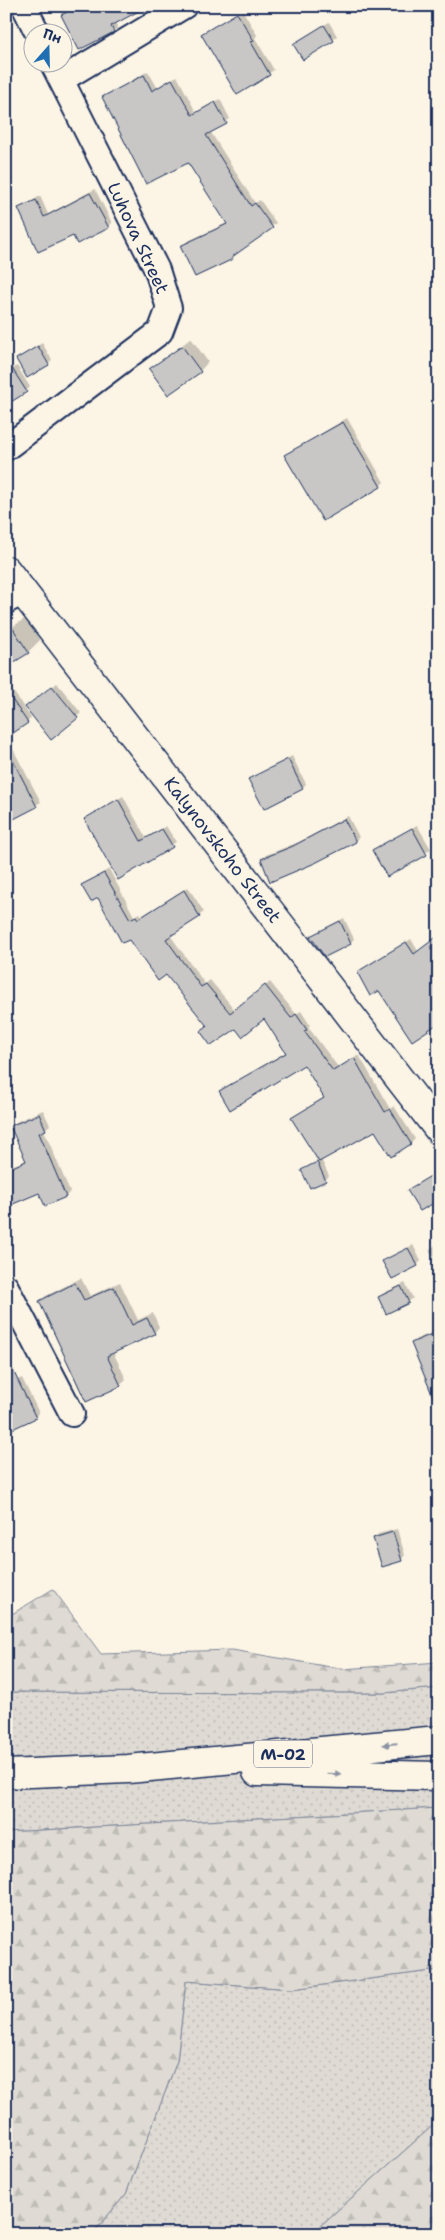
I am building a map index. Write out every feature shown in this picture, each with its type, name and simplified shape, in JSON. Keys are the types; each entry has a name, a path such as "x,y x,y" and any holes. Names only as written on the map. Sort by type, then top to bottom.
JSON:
{"main road":[{"name":"Kalynovskoho Street","path":"6,570 15,597 439,1130"},
{"name":"М-02","path":"6,1774 128,1769 439,1740"},
{"name":"М-02","path":"128,1769 439,1776"}],"street":[{"path":"24,6 32,22"},
{"name":"Luhova Street","path":"72,63 184,6"},
{"name":"Luhova Street","path":"6,448 160,332 169,308 157,270 58,72"},
{"path":"6,1287 72,1414"}],"green space":[{"path":"53,1589 101,1654 232,1650 342,1669 439,1662 439,1688 383,1693 6,1692 6,1614 12,1614"},
{"path":"439,1688 439,1808 6,1832 6,1692 383,1693"},
{"path":"439,1808 439,1970 292,1989 186,1981 177,2061 126,2194 92,2234 6,2234 6,1832"},
{"path":"439,1970 439,2120 311,2234 92,2234 126,2194 177,2061 186,1981 292,1989"},
{"path":"439,2120 439,2234 311,2234"}],"building":[{"path":"79,6 148,6 111,26 114,32 79,50 72,36 72,22 65,22 61,15"},
{"path":"237,13 254,41 251,42 270,75 237,95 201,34"},
{"path":"324,25 334,41 303,60 293,44"},
{"path":"144,75 152,91 172,79 192,115 215,102 227,124 206,135 251,206 255,203 273,228 232,257 233,259 195,277 180,246 227,224 188,163 146,184 102,97"},
{"path":"90,193 109,228 77,244 73,236 38,252 18,208 36,200 44,217"},
{"path":"38,346 49,365 27,378 16,359"},
{"path":"182,346 201,372 168,395 149,369"},
{"path":"6,359 27,392 6,405"},
{"path":"343,422 381,487 323,521 284,455"},
{"path":"6,618 29,653 6,667"},
{"path":"52,686 78,718 51,740 25,707"},
{"path":"6,691 28,723 6,738"},
{"path":"6,747 37,807 6,823"},
{"path":"288,759 303,789 264,809 248,779"},
{"path":"118,799 141,841 162,829 173,847 118,880 84,819"},
{"path":"344,819 356,842 315,863 270,882 261,859 293,846"},
{"path":"412,828 427,855 387,877 372,850"},
{"path":"104,873 130,919 136,916 138,919 184,890 200,917 166,939 201,987 206,984 230,1013 265,985 291,1018 296,1014 307,1030 304,1031 333,1071 354,1058 385,1112 390,1109 411,1144 391,1157 375,1131 319,1162 291,1118 324,1098 304,1065 230,1110 219,1091 286,1053 264,1019 242,1037 236,1029 211,1046 200,1031 207,1026 166,975 158,981 129,940 122,943 98,898 91,902 81,885"},
{"path":"340,921 351,944 325,957 310,936"},
{"path":"439,935 439,1023 412,1041 379,991 370,996 357,972 406,942 414,954"},
{"path":"39,1114 46,1130 39,1133 66,1197 45,1206 39,1193 6,1207 6,1170 26,1161 10,1126"},
{"path":"317,1162 326,1181 310,1188 301,1170"},
{"path":"439,1171 439,1200 420,1211 407,1190"},
{"path":"408,1248 418,1266 392,1279 382,1261"},
{"path":"75,1283 84,1300 114,1287 132,1325 147,1318 155,1334 107,1356 121,1386 86,1402 39,1301"},
{"path":"401,1286 409,1303 386,1314 378,1297"},
{"path":"439,1331 439,1409 438,1409 411,1343"},
{"path":"6,1356 36,1418 6,1432"},
{"path":"393,1532 402,1561 382,1567 373,1538"}]}
